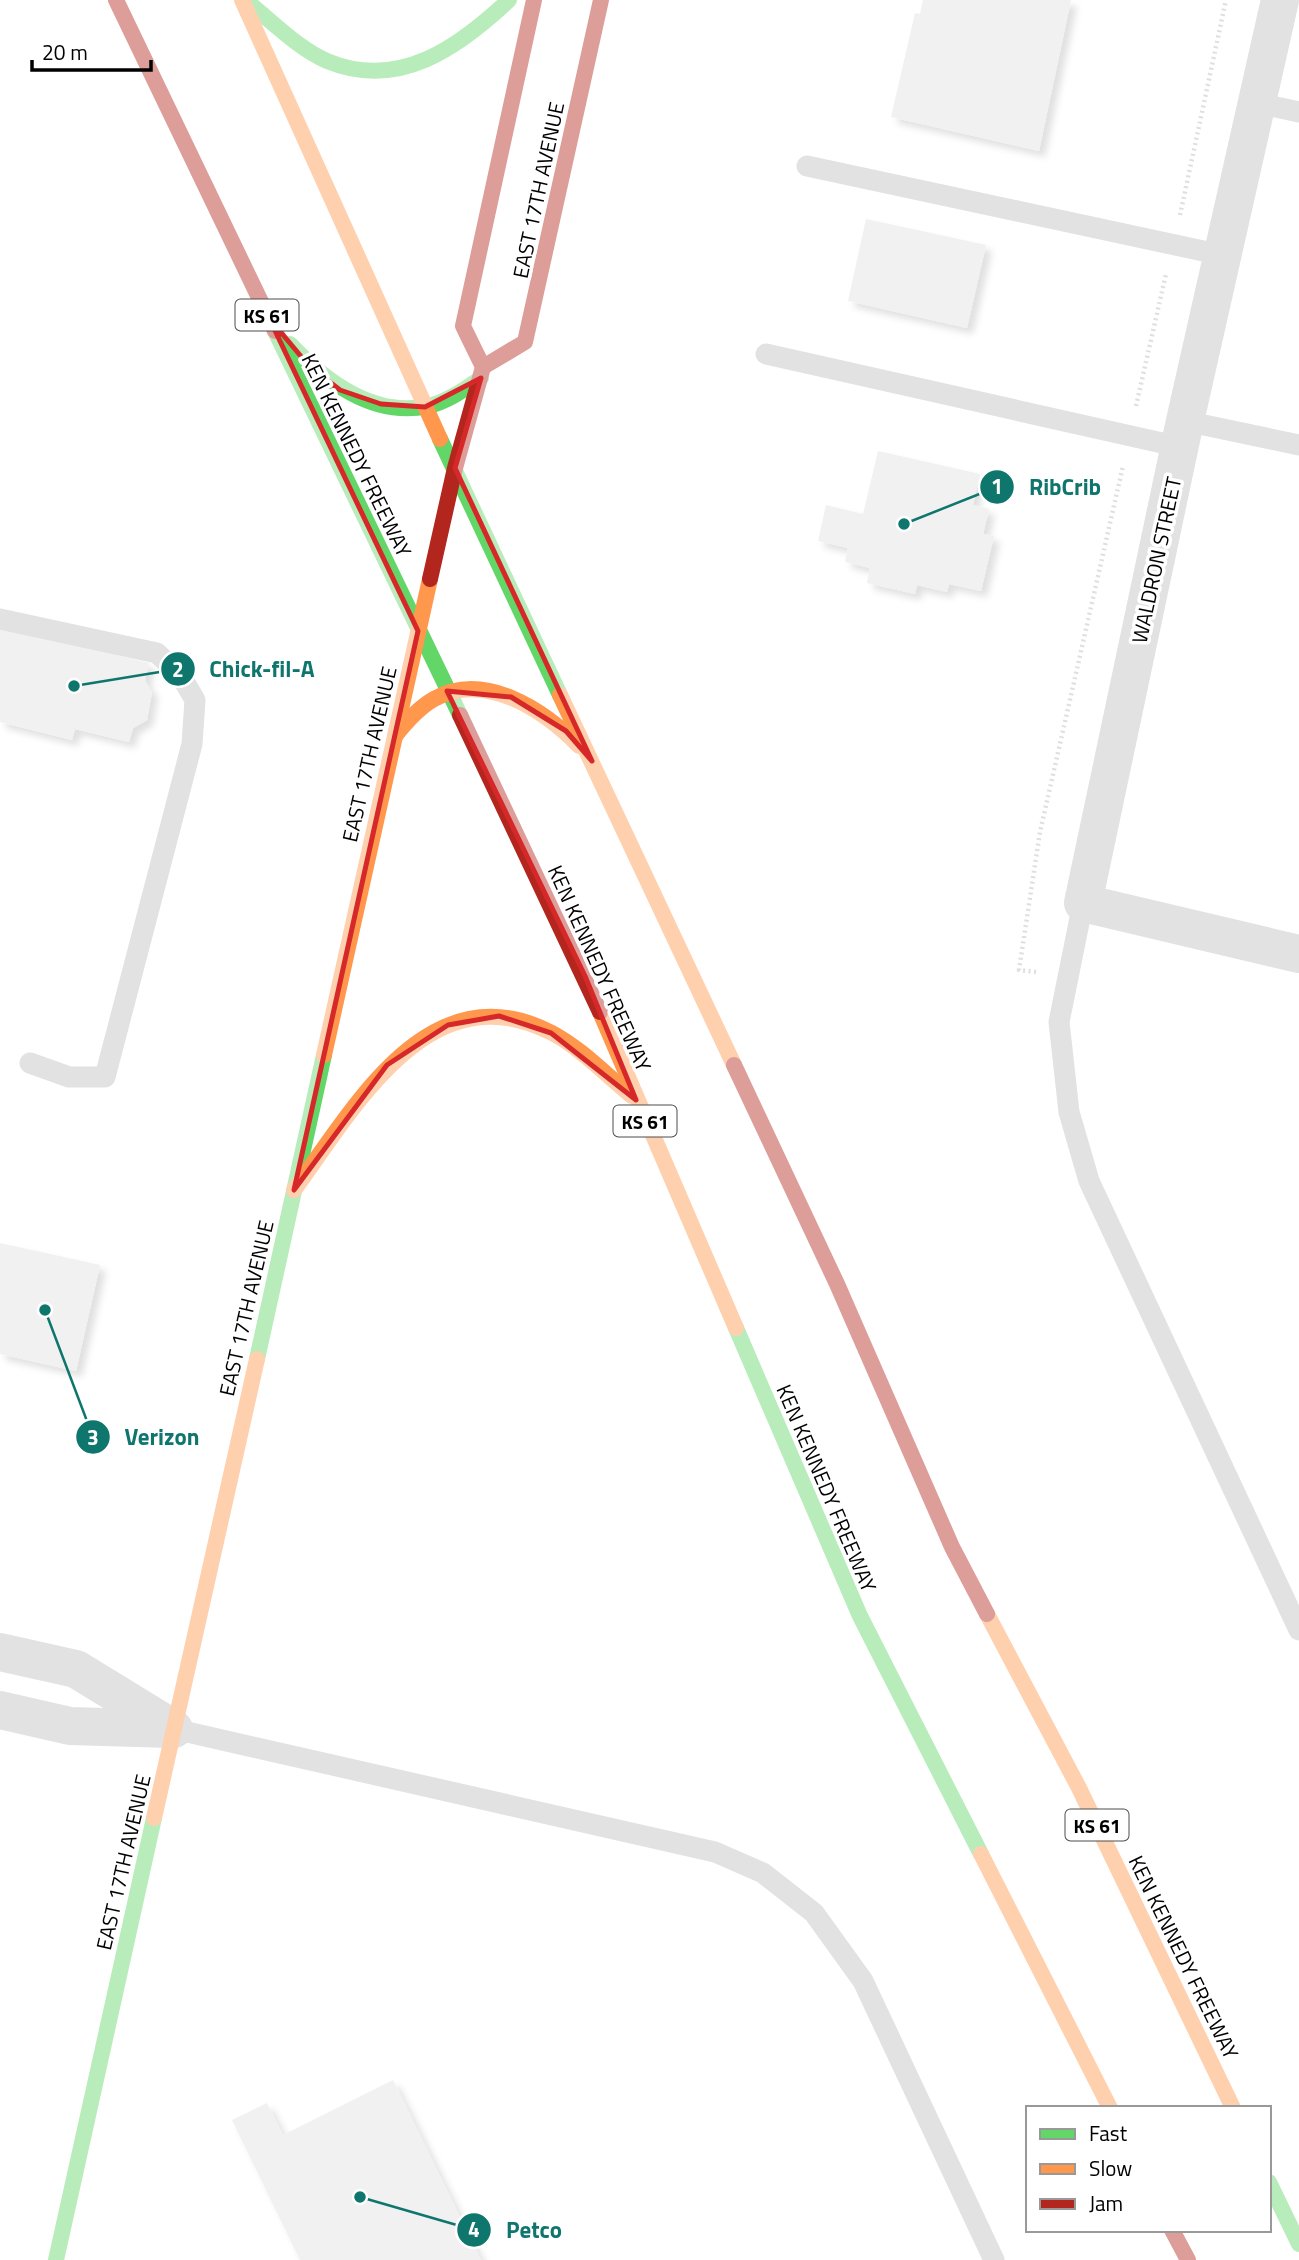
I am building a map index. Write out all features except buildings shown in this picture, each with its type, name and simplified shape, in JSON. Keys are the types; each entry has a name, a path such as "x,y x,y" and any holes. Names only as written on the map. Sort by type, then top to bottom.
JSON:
{"main road":[{"name":"KEN KENNEDY FREEWAY","path":"116,0 585,976 860,1616 1109,2106"},
{"name":"KEN KENNEDY FREEWAY","path":"244,0 425,407 837,1284 952,1547 1079,1788 1232,2106"},
{"path":"244,0 327,61 366,70 418,68 457,47 509,0"},
{"name":"EAST 17TH AVENUE","path":"56,2260 418,631 455,468 482,372 463,326 534,0"},
{"name":"EAST 17TH AVENUE","path":"482,372 526,342 601,0"},
{"path":"268,318 309,366 340,390 381,404 425,407 444,401 482,372"},
{"path":"395,736 412,715 448,693 485,691 511,697 540,712 566,731 592,761"},
{"path":"294,1190 387,1065 416,1042 448,1025 499,1016 551,1033 636,1100"},
{"path":"1271,2186 1299,2244"},
{"path":"1173,2232 1188,2260"}],"street":[{"name":"WALDRON STREET","path":"1083,903 1222,255 1280,0"},
{"path":"1083,903 1299,954"},
{"path":"0,1653 76,1669 174,1729"},
{"path":"0,1710 70,1726 174,1729"}],"lane":[{"path":"1256,103 1299,112"},
{"path":"807,166 1222,255"},
{"path":"765,354 1130,436 1183,434 1299,445"},
{"path":"0,619 157,653 181,676 195,700 192,744 105,1077 69,1077 30,1063"},
{"path":"1083,903 1059,1022 1069,1112 1089,1181 1299,1630"},
{"path":"174,1729 715,1852 763,1873 814,1913 863,1981 994,2260"}],"path":[{"path":"1035,972 1019,970 1040,832 1226,0"}],"highlighted area":[{"path":"269,318 309,366 340,390 381,404 425,407 481,378 455,468 592,761 566,731 511,697 447,691 585,976 636,1100 551,1033 499,1016 448,1025 387,1065 294,1190 418,631"}],"traffic: fast":[{"path":"245,0 295,41 327,61 353,69 379,71 403,67 448,48 470,34 509,0"},
{"path":"275,331 460,715"},
{"path":"290,344 335,383 352,393 389,407 408,408 435,404 456,395 481,378"},
{"path":"440,439 560,695"},
{"path":"257,1359 324,1055"},
{"path":"736,1328 860,1616 981,1854"},
{"path":"56,2260 154,1818"},
{"path":"1271,2186 1299,2244"}],"traffic: slow":[{"path":"242,0 440,439"},
{"path":"324,1055 430,579"},
{"path":"395,736 418,711 434,699 453,691 473,689 513,698 532,708 579,746"},
{"path":"560,695 734,1065"},
{"path":"600,1012 736,1328"},
{"path":"294,1190 342,1122 399,1057 432,1033 468,1019 508,1018 552,1033 584,1054 632,1096"},
{"path":"154,1818 257,1359"},
{"path":"987,1614 1079,1788 1232,2106"},
{"path":"981,1854 1109,2106"}],"traffic: jam":[{"path":"116,0 275,331"},
{"path":"430,579 455,468 483,367 463,326 534,0"},
{"path":"483,367 525,342 601,0"},
{"path":"460,715 600,1012"},
{"path":"734,1065 837,1284 952,1547 987,1614"},
{"path":"1173,2232 1188,2260"}],"place":[{"name":"RibCrib","path":"904,524"},
{"name":"Chick-fil-A","path":"74,686"},
{"name":"Verizon","path":"45,1310"},
{"name":"Petco","path":"360,2197"}]}
